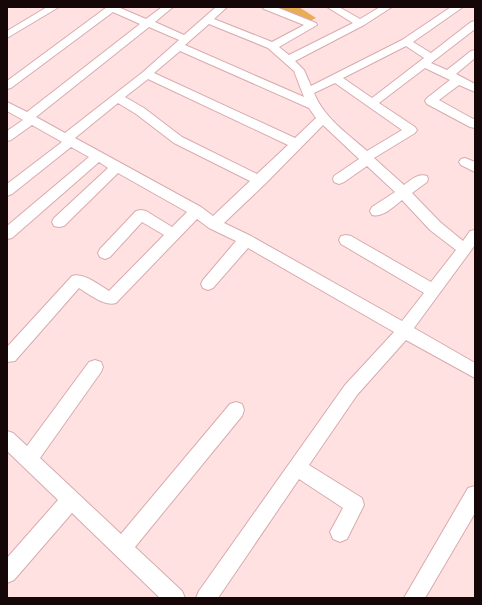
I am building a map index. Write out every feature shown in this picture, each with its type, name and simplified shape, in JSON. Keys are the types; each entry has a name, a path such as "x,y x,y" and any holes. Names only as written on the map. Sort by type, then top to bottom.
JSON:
{"street":[{"path":"7,35 54,7"},
{"path":"7,86 113,7 148,23 182,43 313,105"},
{"path":"7,137 168,7"},
{"path":"7,191 146,74 222,7"},
{"path":"267,7 312,25 272,46"},
{"path":"332,7 360,23"},
{"path":"288,60 360,23 387,7"},
{"path":"308,92 406,42 458,7"},
{"path":"208,20 272,46 288,60 299,70 313,105 323,118 404,193 435,226 464,249"},
{"path":"372,103 475,24"},
{"path":"406,42 427,60 453,77 475,88"},
{"path":"475,54 431,101 474,124 475,122"},
{"path":"146,74 297,144"},
{"path":"335,78 411,130 366,159 339,179"},
{"path":"117,97 140,111 178,140 260,181"},
{"path":"9,109 98,156 196,211 214,224 246,240 475,371"},
{"path":"214,224 260,181 323,118"},
{"path":"7,234 98,156"},
{"path":"59,222 117,167"},
{"path":"377,211 422,179"},
{"path":"9,356 77,280 111,299 196,211"},
{"path":"105,253 141,215 174,234"},
{"path":"206,598 351,390 397,340 432,290 475,235"},
{"path":"208,284 246,240"},
{"path":"346,240 432,290"},
{"path":"28,459 95,367"},
{"path":"122,548 236,410"},
{"path":"7,439 175,598"},
{"path":"297,467 355,505 340,532"},
{"path":"414,598 475,495"},
{"path":"7,573 71,500"}],"shaded area":[{"path":"274,7 299,7 316,18 310,21"}]}
